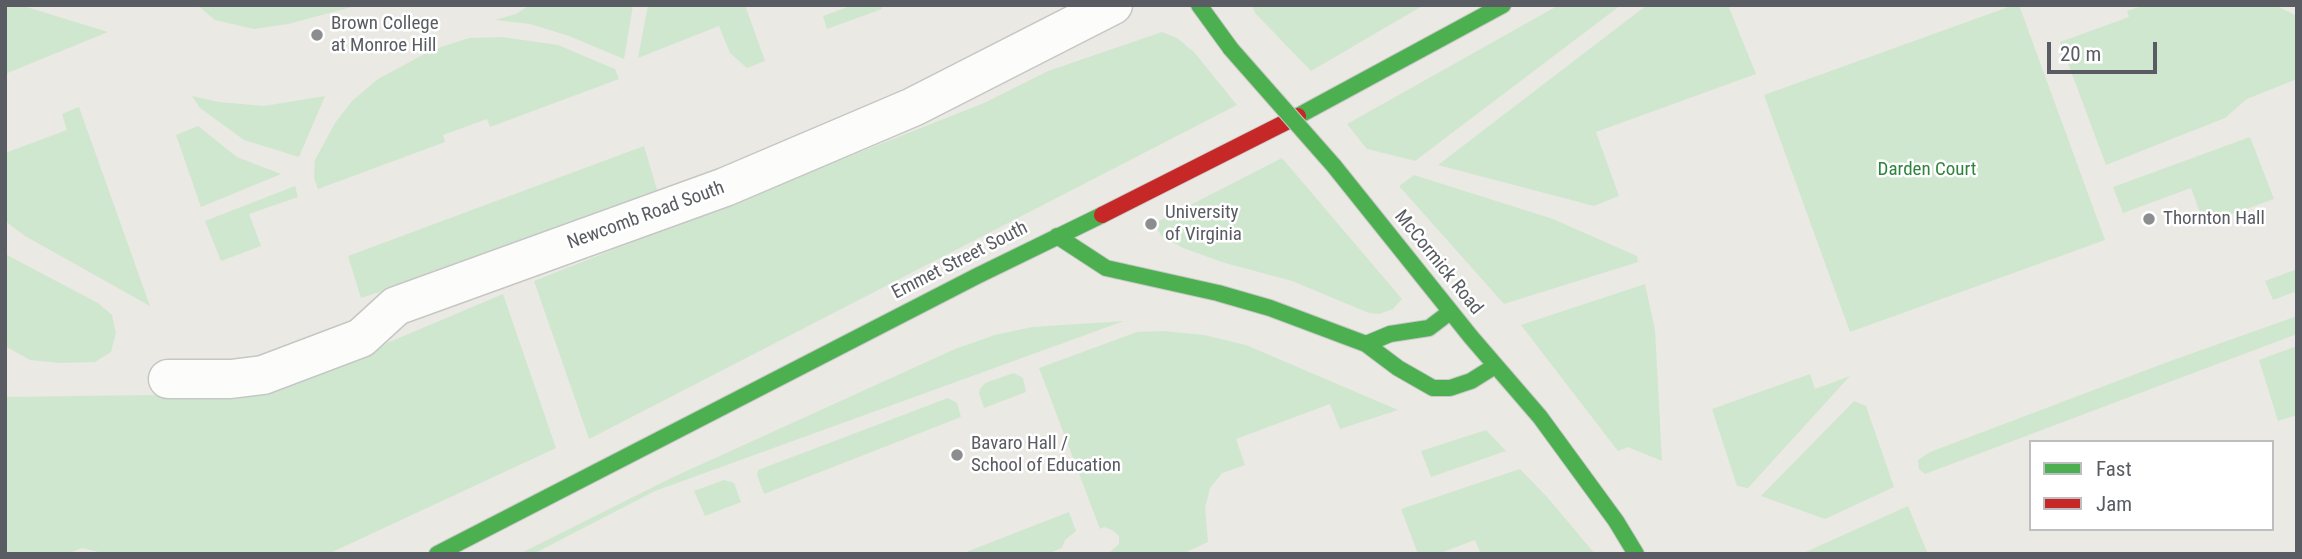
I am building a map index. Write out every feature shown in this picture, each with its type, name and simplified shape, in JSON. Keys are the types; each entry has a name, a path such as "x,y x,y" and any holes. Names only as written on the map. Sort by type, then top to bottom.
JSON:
{"main road":[{"name":"McCormick Road","path":"1199,5 1231,49 1334,166 1450,312 1540,417 1636,554"},
{"name":"Emmet Street South","path":"437,554 1057,236 1258,138 1503,5"},
{"path":"1057,236 1106,268 1218,293 1270,308 1366,344 1398,368 1433,388 1450,388 1471,381 1495,366"},
{"path":"1366,344 1391,334 1429,328 1450,312"}],"street":[{"name":"Newcomb Road South","path":"168,379 231,379 263,375 360,338 396,306 737,182 914,107 1113,5"}],"green space":[{"path":"5,5 20,5 108,32 5,74"},
{"path":"197,5 359,5 288,24 254,29 215,20"},
{"path":"530,5 633,5 624,59 569,36 530,24 495,20 516,14"},
{"path":"648,5 745,5 765,61 747,68 730,53 719,26 638,58"},
{"path":"853,5 880,5 882,9 827,29 823,16"},
{"path":"1252,5 1424,5 1311,71 1255,13"},
{"path":"1559,5 1621,5 1415,161 1367,149 1347,124"},
{"path":"1647,5 1728,5 1756,74 1596,132 1619,196 1594,206 1438,165"},
{"name":"Darden Court","path":"2019,5 2105,240 1850,332 1764,95"},
{"path":"2145,5 2275,5 2297,16 2297,79 2247,99 2225,118 2106,165 2060,42 2129,17 2127,11"},
{"path":"1162,32 1177,38 1194,52 1237,105 589,439 534,281 984,103 1048,71"},
{"path":"502,37 558,45 615,69 619,79 490,127 487,119 443,135 445,142 318,189 314,178 315,160 335,123 352,101 378,79 432,50 469,38"},
{"path":"192,96 219,102 264,106 325,96 299,157 244,140 200,108"},
{"path":"79,107 150,306 25,236 5,221 5,153 67,130 62,114"},
{"path":"198,126 237,157 281,174 201,207 176,135"},
{"path":"2250,137 2274,199 2204,224 2191,188 2123,213 2113,187"},
{"path":"644,146 659,196 502,252 361,298 348,256"},
{"path":"1282,158 1402,299 1393,309 1379,314 1369,313 1292,281 1225,263 1183,248 1162,236 1153,224"},
{"path":"1414,175 1553,219 1637,256 1638,262 1504,304 1399,186"},
{"path":"295,186 298,197 249,214 261,246 221,261 205,221"},
{"path":"5,254 98,303 112,315 116,333 111,352 95,362 60,363 30,360 5,346"},
{"path":"2297,269 2297,291 2273,300 2265,281"},
{"path":"1645,284 1655,330 1662,461 1628,447 1618,451 1521,325"},
{"path":"503,294 556,448 328,554 107,554 82,548 66,554 5,554 5,397 224,394 309,376"},
{"path":"2297,316 2297,334 1925,474 1919,469 1918,460 1930,452"},
{"path":"1124,321 655,491 533,554 519,554 669,479 955,349 995,335 1032,327"},
{"path":"1163,331 1204,335 1246,345 1398,410 1340,429 1330,404 1236,439 1245,465 1222,473 1210,488 1205,508 1208,542 1182,554 1108,554 1119,544 1119,536 1104,527 1100,529 1039,368 1137,332"},
{"path":"2297,346 2297,415 2278,421 2259,360"},
{"path":"1014,373 1023,378 1026,392 984,408 979,393 985,383"},
{"path":"1810,374 1815,389 1850,376 1748,488 1737,486 1712,409"},
{"path":"948,398 957,403 961,417 764,494 757,475 758,470"},
{"path":"1854,401 1866,406 1894,487 1825,519 1761,496"},
{"path":"1486,430 1506,451 1431,477 1421,451"},
{"path":"1520,469 1595,554 1481,554 1475,540 1438,554 1418,554 1401,509"},
{"path":"724,480 734,483 741,502 705,516 694,491"},
{"path":"1908,506 1928,554 1801,554"},
{"path":"1069,512 1076,531 1065,540 1062,548 1047,554 961,554"}],"traffic: fast":[{"path":"1199,5 1231,49"},
{"path":"1298,116 1503,5"},
{"path":"1231,49 1334,166"},
{"path":"1334,166 1471,337 1540,417 1616,521 1636,554"},
{"path":"437,554 977,276 1102,215"},
{"path":"1057,236 1106,268 1218,293 1270,308 1366,344 1398,368 1433,388 1450,388 1471,381 1495,366"},
{"path":"1366,344 1390,334 1429,328 1450,312"}],"traffic: jam":[{"path":"1102,215 1298,116"}],"place":[{"name":"Brown College at Monroe Hill","path":"317,35"},
{"name":"Thornton Hall","path":"2149,219"},
{"name":"University of Virginia","path":"1151,224"},
{"name":"Bavaro Hall / School of Education","path":"957,455"}]}
